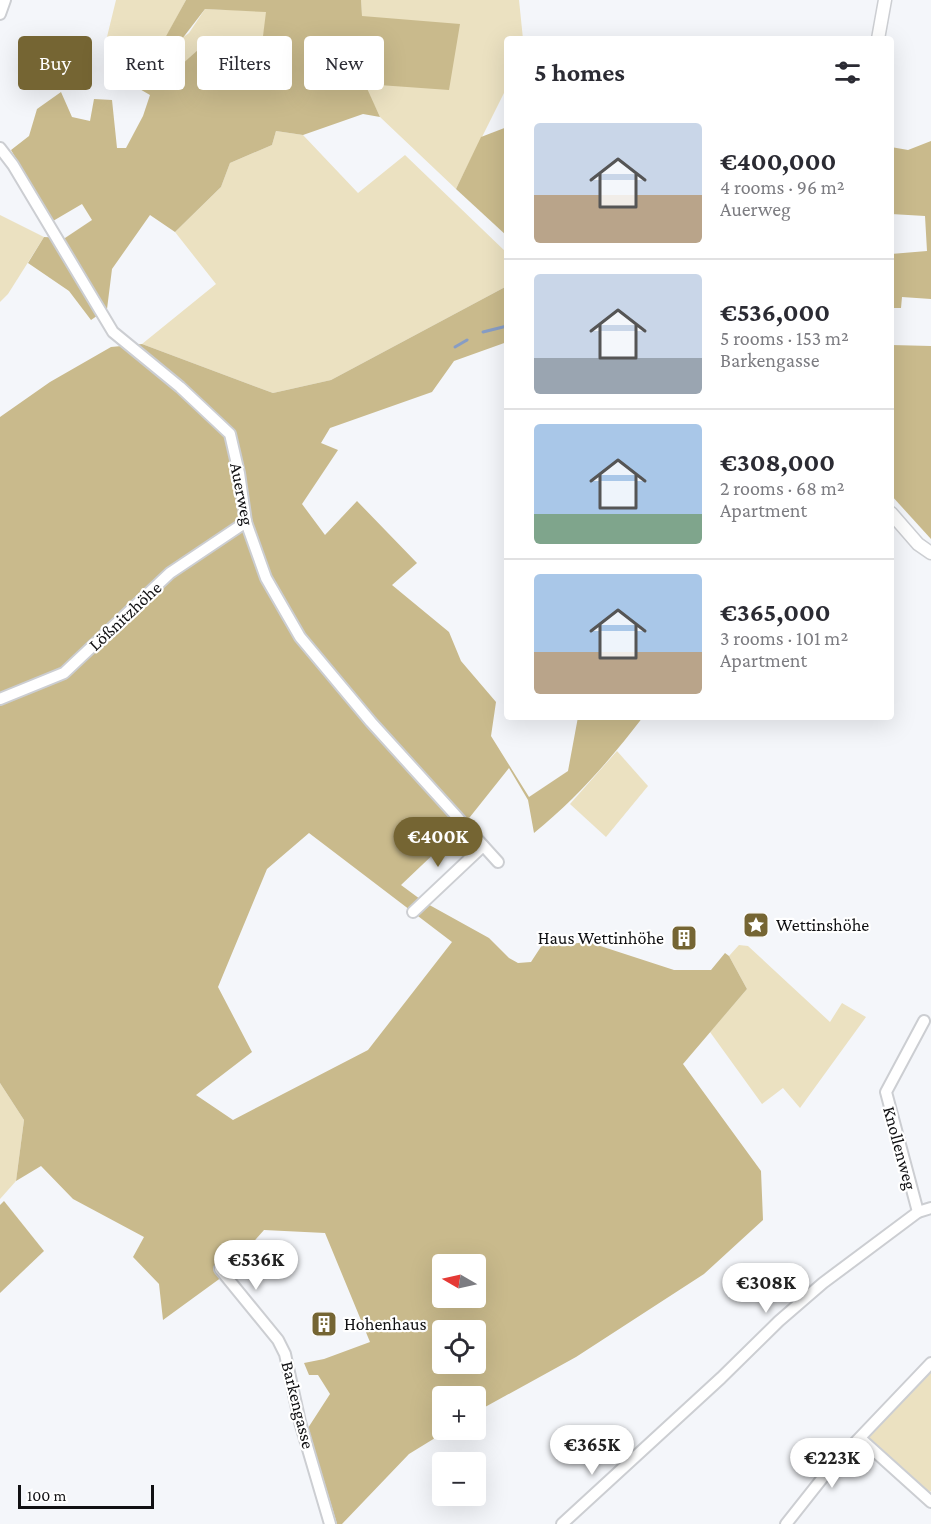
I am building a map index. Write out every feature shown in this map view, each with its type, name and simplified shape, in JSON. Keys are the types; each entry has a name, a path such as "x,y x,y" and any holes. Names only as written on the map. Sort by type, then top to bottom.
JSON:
{"street":[{"path":"0,14 4,0"},
{"path":"879,36 885,0"},
{"name":"Auerweg","path":"0,148 13,165 113,332 180,387 230,434 246,522 266,578 300,637 370,722 498,862"},
{"path":"894,516 918,544 931,553"},
{"name":"Lößnitzhöhe","path":"0,699 64,673 170,573 246,522"},
{"path":"413,912 483,846"},
{"name":"Knollenweg","path":"918,1212 886,1092 924,1021"},
{"path":"562,1524 822,1283 918,1212 931,1208"},
{"name":"Barkengasse","path":"220,1269 278,1340 285,1354 300,1422 330,1524"},
{"path":"786,1524 828,1471 931,1364"},
{"path":"861,1439 931,1502"}],"shaded area":[{"path":"116,0 186,0 167,36 107,36"},
{"path":"186,0 361,0 362,16 460,24 449,90 384,85 384,36 304,36 304,90 368,90 380,117 363,114 303,135 276,131 272,145 230,163 221,187 175,232 150,215 112,269 107,309 91,320 69,291 28,263 44,237 65,238 92,220 82,204 53,221 11,150 29,136 37,109 61,92 72,117 90,121 94,99 112,100 117,148 126,148 143,116 150,95 141,90 185,90 185,62 197,51 197,90 292,90 292,36 263,36 266,12 205,9 184,36 166,36"},
{"path":"361,0 519,0 523,36 504,36 504,93 456,189 380,117 367,90 384,90 384,36 362,36"},
{"path":"205,9 267,11 263,36 197,36 197,51 185,62 185,36"},
{"path":"504,128 504,233 456,189 481,137"},
{"path":"276,131 303,135 358,193 405,155 504,250 504,288 331,380 273,393 142,344 216,284 175,232 221,187 230,163 272,145"},
{"path":"931,141 931,299 902,297 901,308 894,308 894,254 927,251 925,216 894,214 894,148 908,150"},
{"path":"0,215 44,237 8,294 0,302"},
{"path":"504,288 504,343 454,361 432,392 330,428 321,443 338,450 302,504 325,535 357,501 417,563 392,585 449,632 461,661 496,702 491,736 529,797 568,771 577,720 641,720 592,778 534,833 528,800 509,768 462,827 401,885 424,902 489,938 509,958 518,963 531,962 546,939 559,945 588,942 674,970 711,970 725,953 729,956 747,989 683,1064 761,1171 763,1220 704,1274 576,1357 486,1406 486,1386 432,1386 432,1440 409,1454 342,1524 337,1524 308,1428 330,1394 318,1375 309,1375 304,1363 324,1359 370,1342 325,1233 264,1230 222,1277 163,1320 159,1284 133,1257 144,1237 73,1199 41,1166 16,1181 24,1120 0,1083 0,417 50,382 111,347 142,344 273,393 331,380","holes":["309,833 452,942 368,1050 233,1120 196,1095 252,1052 218,987 267,869"]},
{"path":"894,345 931,346 931,539 894,498"},
{"path":"617,751 648,786 606,837 570,804"},
{"path":"739,945 748,946 830,1022 842,1003 866,1017 800,1108 783,1088 762,1104 710,1032 747,989 729,956"},
{"path":"0,1083 24,1120 16,1181 0,1199"},
{"path":"4,1201 44,1251 0,1293 0,1205"},
{"path":"931,1371 930,1492 876,1448 867,1435"}],"waterway":[{"path":"483,332 504,327"},
{"path":"455,347 467,340"}],"place":[{"name":"Wettinshöhe","path":"756,925"},
{"name":"Haus Wettinhöhe","path":"684,938"},
{"name":"Hohenhaus","path":"324,1324"}]}
